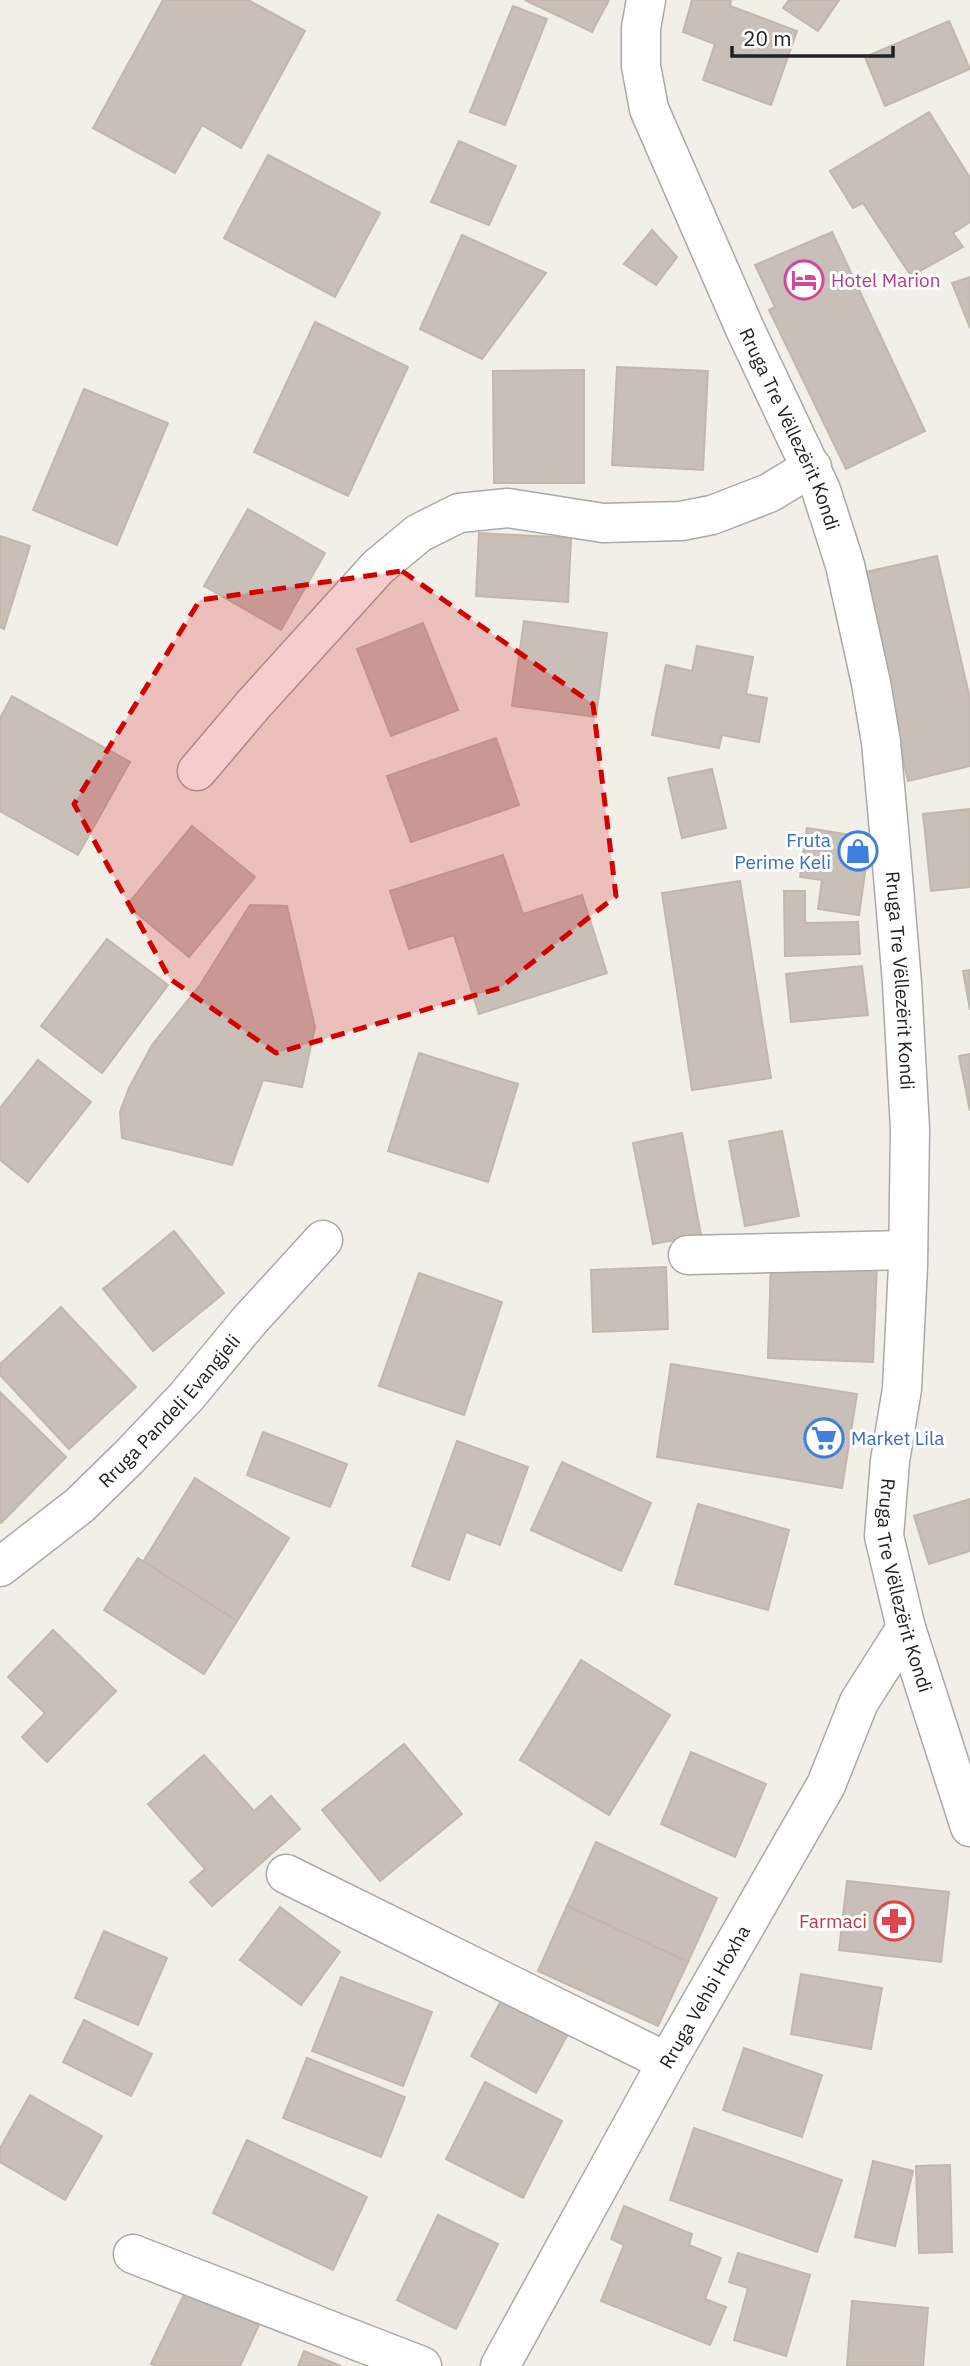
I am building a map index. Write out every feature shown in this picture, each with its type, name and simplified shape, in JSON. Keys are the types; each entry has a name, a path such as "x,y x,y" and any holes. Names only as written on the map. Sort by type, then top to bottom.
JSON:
{"street":[{"name":"Rruga Tre Vëllezërit Kondi","path":"646,0 641,28 641,66 649,109 745,329 812,467 830,513 872,682 881,742 897,917 910,1129 902,1389 890,1461 884,1535 906,1628 970,1827"},
{"path":"197,771 270,685 378,567 419,533 459,513 508,508 603,523 681,521 712,515 769,493 812,467"},
{"name":"Rruga Pandeli Evangjeli","path":"0,1567 79,1505 128,1457 186,1396 249,1321 323,1240"},
{"path":"688,1255 908,1250"},
{"name":"Rruga Vehbi Hoxha","path":"500,2366 667,2062 826,1785 859,1702 906,1628"},
{"path":"286,1874 667,2062"},
{"path":"132,2254 422,2366"}],"highlighted area":[{"path":"402,571 593,704 616,896 500,988 276,1053 170,979 74,804 200,600"}],"building":[{"path":"163,0 248,0 305,31 241,148 202,125 175,173 93,128"},
{"path":"525,0 609,0 592,32"},
{"path":"692,0 731,0 730,6 797,31 771,105 703,80 715,44 683,32"},
{"path":"789,0 839,0 818,31 783,8"},
{"path":"513,6 547,19 505,125 470,112"},
{"path":"949,21 970,69 885,106 865,57"},
{"path":"929,112 970,178 970,222 953,233 963,247 911,276 863,203 853,208 830,171"},
{"path":"459,141 516,166 489,225 431,202"},
{"path":"268,155 380,213 335,297 224,238"},
{"path":"652,230 677,257 656,285 624,264"},
{"path":"832,232 925,431 846,469 769,310 775,307 755,265"},
{"path":"462,235 546,273 482,359 420,329"},
{"path":"970,277 970,328 952,283"},
{"path":"315,322 408,367 348,496 254,452"},
{"path":"617,367 708,371 703,470 612,465"},
{"path":"584,370 584,483 494,483 493,371"},
{"path":"84,389 168,423 117,545 33,510"},
{"path":"248,509 325,553 281,630 204,586"},
{"path":"479,533 571,538 568,602 476,596"},
{"path":"0,536 30,546 4,629 0,627"},
{"path":"937,556 970,699 970,766 908,781 861,573"},
{"path":"524,621 607,633 596,717 512,706"},
{"path":"423,623 458,710 391,736 357,649"},
{"path":"697,646 753,657 746,694 767,698 759,742 722,735 719,748 652,735 666,665 692,671"},
{"path":"12,696 130,762 78,855 0,811 0,718"},
{"path":"496,738 519,805 411,842 387,776"},
{"path":"712,769 726,828 682,838 668,778"},
{"path":"970,809 970,887 931,891 923,814"},
{"path":"192,826 255,877 189,957 127,905"},
{"path":"807,828 870,838 859,915 818,909 822,880 800,877"},
{"path":"503,855 523,914 582,895 607,973 479,1014 454,935 409,949 390,891"},
{"path":"740,881 771,1078 692,1090 662,893"},
{"path":"784,891 805,891 805,923 858,922 860,954 785,956"},
{"path":"250,905 287,906 315,1027 302,1087 263,1080 232,1165 122,1138 120,1112 129,1088 152,1045 200,985"},
{"path":"107,939 168,985 102,1073 41,1026"},
{"path":"862,966 868,1015 791,1022 786,974"},
{"path":"970,970 970,1010 963,971"},
{"path":"419,1053 518,1084 488,1182 388,1151"},
{"path":"970,1054 970,1111 959,1056"},
{"path":"38,1060 91,1102 28,1182 0,1160 0,1108"},
{"path":"782,1131 799,1216 745,1226 729,1141"},
{"path":"682,1133 701,1235 653,1244 633,1143"},
{"path":"174,1231 224,1293 153,1351 103,1289"},
{"path":"771,1261 877,1264 873,1362 768,1358"},
{"path":"666,1267 668,1329 593,1332 591,1270"},
{"path":"419,1273 502,1302 464,1415 379,1386"},
{"path":"61,1307 136,1387 69,1449 0,1375 0,1364"},
{"path":"671,1364 857,1394 842,1488 657,1457"},
{"path":"0,1392 66,1457 1,1523 0,1523"},
{"path":"263,1432 347,1464 330,1507 247,1475"},
{"path":"457,1441 528,1467 500,1545 466,1532 449,1580 412,1566"},
{"path":"562,1462 651,1503 621,1571 531,1530"},
{"path":"195,1478 289,1538 237,1621 143,1562"},
{"path":"970,1499 970,1551 929,1564 914,1516"},
{"path":"698,1504 789,1530 768,1610 675,1584"},
{"path":"138,1558 237,1621 204,1674 104,1610"},
{"path":"53,1630 116,1691 47,1762 22,1737 45,1713 8,1677"},
{"path":"581,1660 670,1715 609,1815 520,1760"},
{"path":"404,1744 462,1814 380,1881 322,1810"},
{"path":"691,1752 766,1784 735,1857 661,1824"},
{"path":"204,1755 254,1811 271,1796 300,1829 212,1906 190,1882 205,1869 148,1804"},
{"path":"596,1842 717,1898 688,1962 567,1906"},
{"name":"Farmaci","path":"847,1881 949,1892 941,1962 839,1950"},
{"path":"567,1906 688,1962 658,2026 538,1971"},
{"path":"280,1907 340,1952 301,2005 240,1960"},
{"path":"104,1931 167,1958 138,2025 75,1998"},
{"path":"801,1974 882,1988 871,2049 791,2034"},
{"path":"341,1977 432,2012 403,2086 312,2051"},
{"path":"502,1999 567,2036 536,2093 471,2056"},
{"path":"84,2020 152,2054 131,2096 63,2062"},
{"path":"744,2048 822,2075 802,2137 723,2110"},
{"path":"307,2058 405,2097 381,2157 283,2118"},
{"path":"485,2082 562,2121 523,2198 446,2159"},
{"path":"30,2095 102,2136 65,2200 0,2162 0,2148"},
{"path":"694,2128 842,2180 817,2252 670,2200"},
{"path":"247,2140 367,2197 333,2270 213,2213"},
{"path":"873,2161 913,2171 895,2246 855,2237"},
{"path":"950,2165 952,2252 919,2253 916,2166"},
{"path":"624,2206 692,2234 689,2245 721,2258 705,2299 726,2307 710,2345 601,2301 624,2245 611,2239"},
{"path":"438,2215 498,2244 456,2329 397,2300"},
{"path":"738,2253 810,2275 786,2356 734,2340 748,2288 729,2282"},
{"path":"186,2290 259,2325 240,2366 151,2364"},
{"path":"852,2301 928,2308 923,2366 847,2366"},
{"path":"304,2351 341,2366 298,2366"}],"place":[{"name":"Hotel Marion","path":"804,280"},
{"name":"Fruta Perime Keli","path":"858,851"},
{"name":"Market Lila","path":"824,1438"},
{"name":"Farmaci","path":"894,1921"}]}
